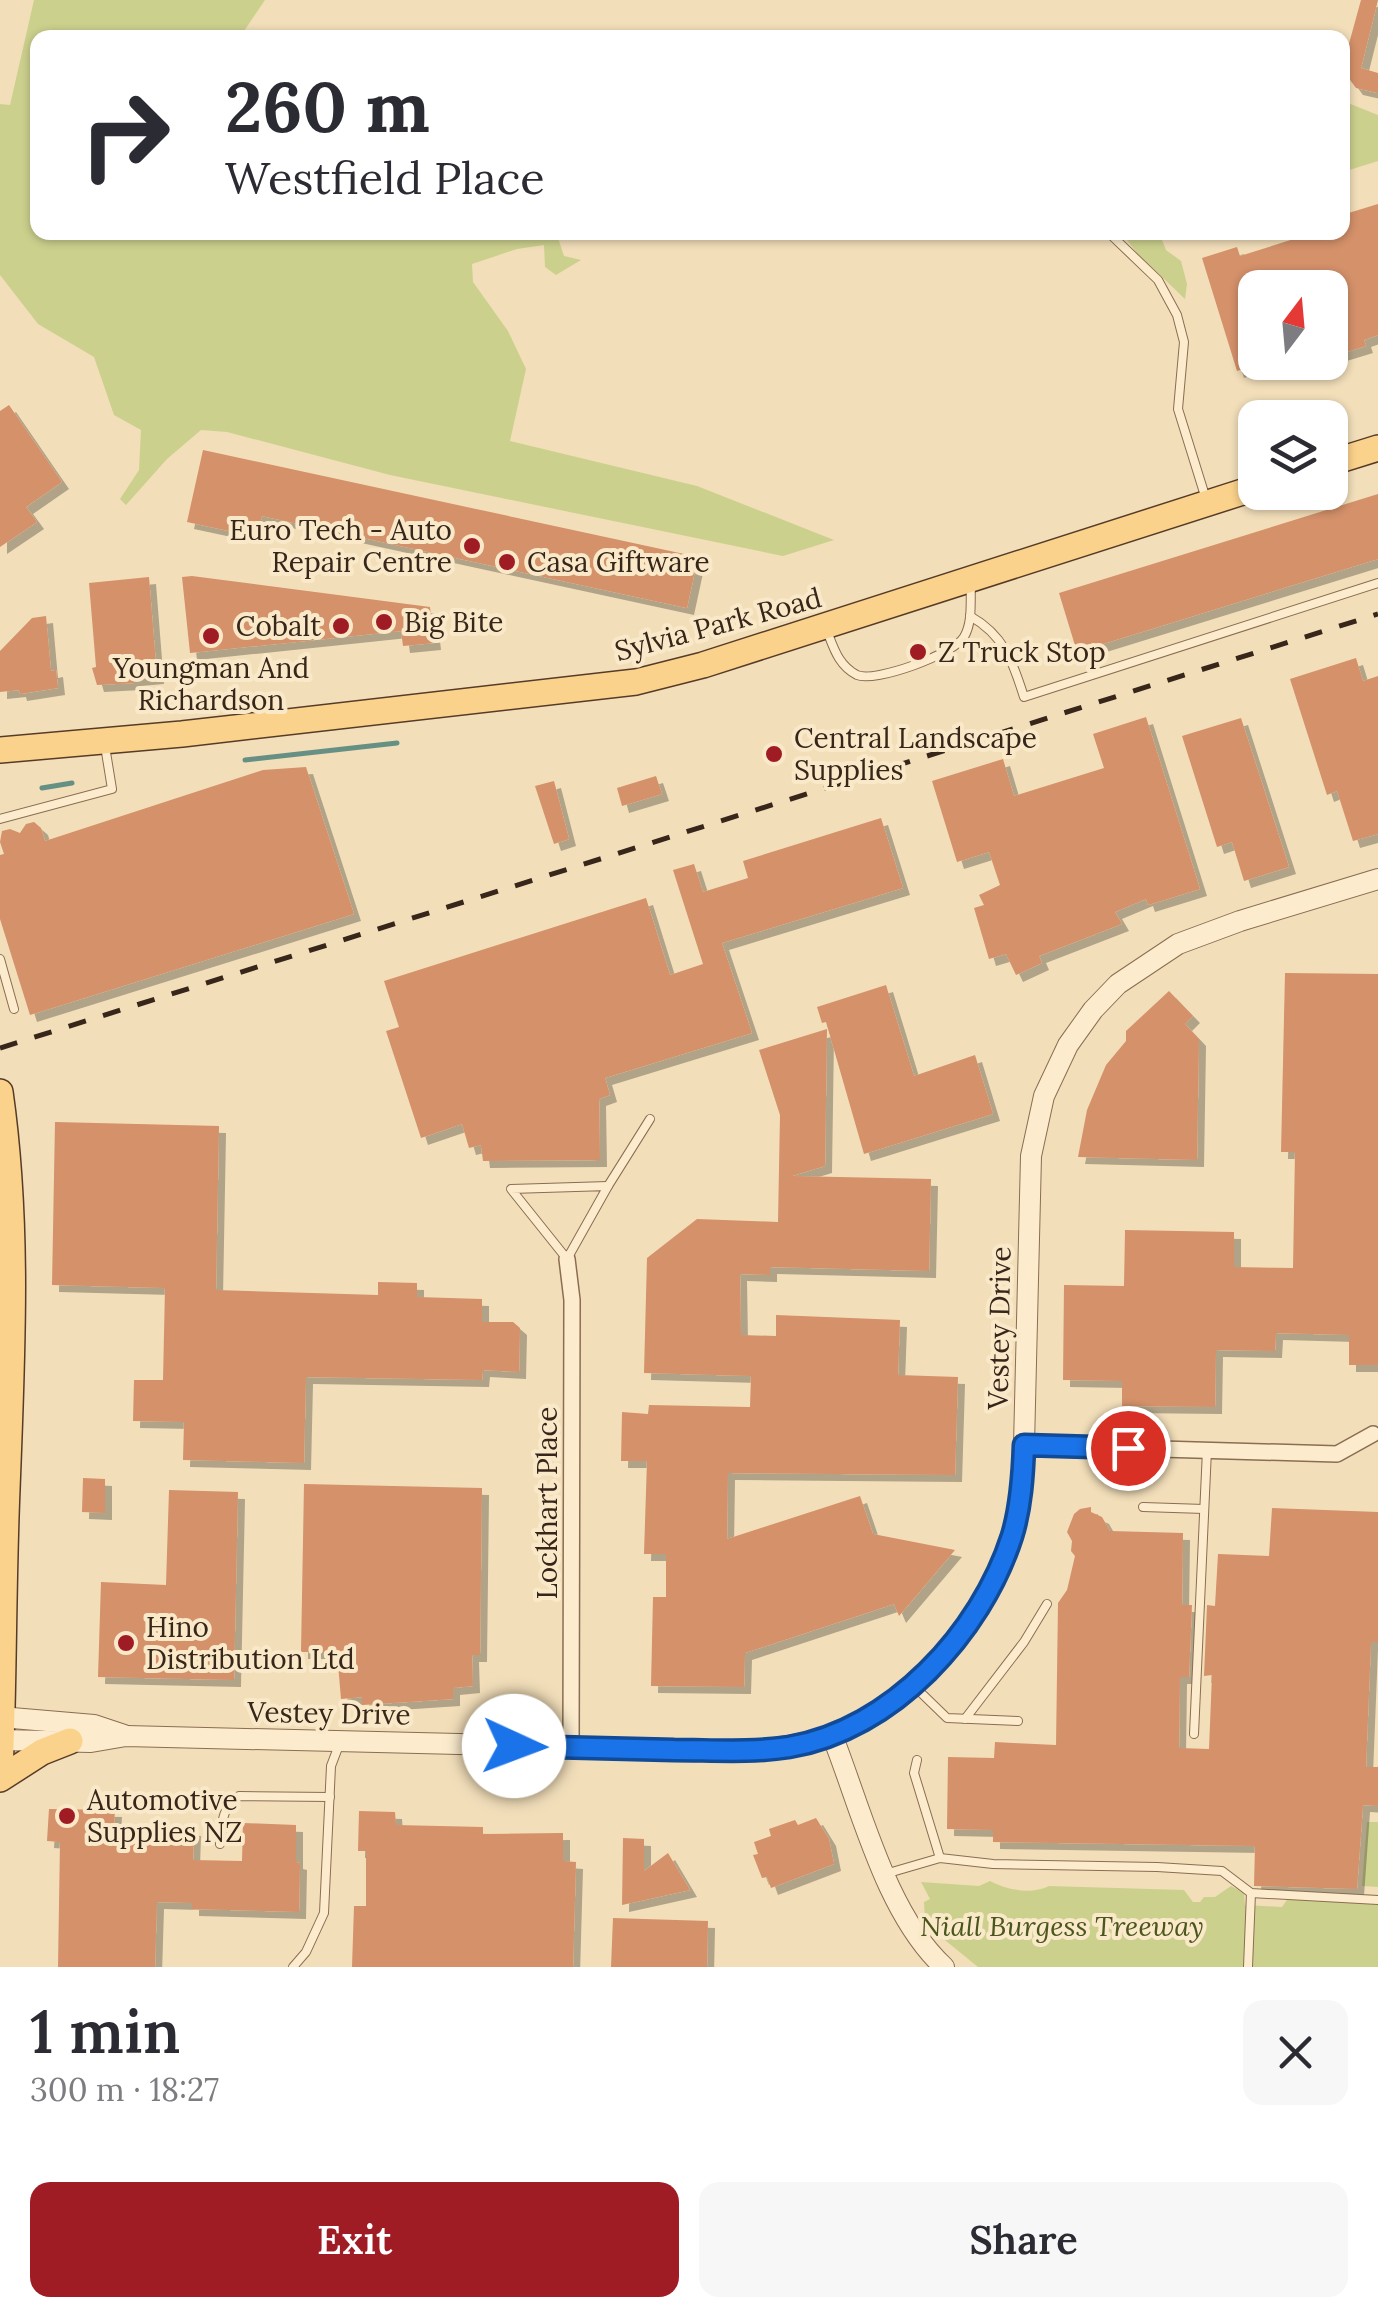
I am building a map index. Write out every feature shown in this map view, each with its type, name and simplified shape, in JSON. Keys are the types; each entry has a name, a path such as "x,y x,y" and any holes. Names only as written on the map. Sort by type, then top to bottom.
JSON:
{"main road":[{"path":"1348,457 1378,448"},
{"name":"Sylvia Park Road","path":"4,752 636,682 703,666 1238,493"},
{"path":"0,1092 9,1153 14,1257 6,1378 0,1776"},
{"path":"0,1776 42,1752 70,1742"}],"street":[{"name":"Vestey Drive","path":"1,1740 91,1742 126,1736 747,1751 791,1746 832,1735 878,1711 928,1671 968,1623 992,1585 1012,1534 1022,1489 1031,1156 1044,1096 1068,1045 1118,984 1178,944 1378,879"},
{"name":"Lockhart Place","path":"567,1259 572,1300 571,1747"},
{"path":"1024,1445 1337,1454 1374,1434"},
{"name":"Vestey Drive","path":"1,1717 94,1724 126,1736"},
{"path":"832,1735 908,1927 944,1967"}],"lane":[{"path":"1117,240 1158,280 1176,315 1184,342 1178,409 1207,503"},
{"path":"825,626 838,659 859,676 881,676 954,649 964,636 970,616 971,580"},
{"path":"970,616 992,630 1010,655 1024,696 1378,583"},
{"path":"0,819 112,789 104,741"},
{"path":"0,959 14,1009"},
{"path":"608,1186 511,1189 567,1259 650,1119"},
{"path":"1194,1734 1207,1450"},
{"path":"1143,1507 1204,1509"},
{"path":"964,1719 1015,1655 1047,1604"},
{"path":"912,1684 947,1718 1018,1721"},
{"path":"292,1967 306,1952 324,1913 331,1766 341,1740"},
{"path":"917,1760 914,1773 940,1858"},
{"path":"220,1844 228,1802 239,1796 330,1797"},
{"path":"885,1874 940,1858 993,1864 1222,1871 1252,1893 1378,1900"},
{"path":"1248,1967 1252,1893"}],"green space":[{"path":"34,0 265,0 245,30 30,30 30,240 559,240 564,256 581,260 556,275 545,267 544,245 517,249 472,264 473,282 508,331 526,369 510,441 697,486 834,540 783,556 390,475 227,432 201,430 167,459 126,505 120,499 139,470 141,430 114,415 94,357 38,324 0,275 0,104 10,105"},
{"path":"1350,104 1378,115 1378,161 1350,170"},
{"path":"1127,240 1162,240 1166,250 1181,261 1187,284 1185,299"},
{"path":"1367,1822 1378,1822 1378,1887 1362,1886"},
{"name":"Niall Burgess Treeway","path":"990,1881 1027,1891 1049,1886 1184,1890 1193,1902 1215,1897 1231,1886 1244,1893 1245,1905 1282,1907 1293,1891 1378,1895 1378,1967 978,1967 925,1920 924,1902 930,1899 921,1882 979,1886"}],"building":[{"path":"1361,0 1378,0 1361,68 1378,73 1378,93 1356,88 1350,80 1350,40"},
{"path":"1378,204 1378,335 1364,340 1366,346 1348,352 1348,270 1238,270 1237,371 1202,258 1237,247 1240,256 1291,240 1350,240 1350,213"},
{"path":"9,405 62,482 26,507 37,522 0,547 0,411"},
{"path":"203,450 698,557 687,608 262,516 257,537 187,522"},
{"path":"1378,494 1378,559 1077,652 1059,593 1326,510 1348,510 1348,503"},
{"path":"149,577 157,677 97,685 92,668 96,667 89,583"},
{"path":"182,577 430,607 434,643 403,646 401,631 190,653"},
{"path":"46,616 51,671 56,670 58,688 20,694 19,690 0,692 0,651 32,618"},
{"path":"1356,658 1363,681 1378,676 1378,834 1353,841 1337,791 1327,795 1290,679"},
{"path":"1146,717 1200,889 1148,905 1146,899 1115,912 1122,924 1039,956 1042,963 1016,975 1006,954 989,959 974,908 984,905 979,895 1000,885 989,852 957,862 932,781 1003,759 1014,796 1104,768 1093,734"},
{"path":"1241,718 1289,867 1244,881 1232,842 1217,847 1182,736"},
{"path":"306,767 354,914 30,1015 0,919 2,831 20,833 26,824 34,822 41,828 45,841 263,770"},
{"path":"656,776 662,794 622,806 617,788"},
{"path":"554,781 569,839 554,844 535,786"},
{"path":"881,818 903,888 722,943 752,1033 605,1078 610,1095 599,1099 600,1160 483,1161 481,1145 469,1148 462,1124 421,1138 386,1031 399,1027 384,981 646,898 670,975 703,964 673,870 694,864 703,892 748,878 743,861"},
{"path":"1285,973 1378,974 1378,1365 1349,1365 1349,1335 1276,1333 1275,1351 1216,1350 1215,1407 1122,1406 1122,1381 1063,1380 1064,1285 1124,1286 1125,1230 1234,1232 1234,1267 1293,1268 1295,1152 1281,1152"},
{"path":"886,985 914,1076 975,1055 993,1114 864,1154 826,1022 822,1023 817,1007"},
{"path":"1169,991 1193,1016 1185,1024 1199,1039 1197,1160 1078,1157 1087,1110 1106,1065 1126,1041 1126,1031"},
{"path":"827,1029 825,1166 792,1176 931,1179 929,1271 770,1267 770,1275 740,1274 741,1335 776,1336 776,1315 900,1320 898,1375 958,1377 955,1475 728,1473 727,1539 860,1496 873,1534 955,1550 899,1616 894,1604 745,1653 744,1687 651,1686 653,1597 666,1597 666,1554 644,1554 647,1461 621,1461 622,1412 648,1414 649,1405 750,1407 751,1376 644,1373 647,1258 697,1219 778,1222 780,1115 759,1050"},
{"path":"55,1122 219,1126 216,1290 378,1295 378,1282 417,1283 417,1297 482,1299 482,1322 513,1322 520,1328 519,1372 483,1370 482,1380 306,1377 304,1463 183,1460 184,1422 133,1421 134,1380 163,1380 165,1288 52,1285"},
{"path":"83,1478 105,1479 105,1513 82,1512"},
{"path":"304,1484 482,1488 480,1655 472,1655 473,1686 453,1688 453,1699 362,1705 362,1697 341,1699 337,1652 301,1652"},
{"path":"169,1490 238,1492 234,1680 98,1677 101,1582 166,1585"},
{"path":"1091,1507 1091,1512 1102,1517 1110,1531 1183,1533 1182,1605 1192,1605 1189,1677 1180,1677 1179,1748 1209,1749 1212,1675 1204,1676 1207,1605 1215,1606 1218,1554 1269,1556 1272,1508 1378,1512 1378,1642 1371,1642 1366,1767 1378,1767 1378,1806 1363,1805 1357,1889 1254,1886 1255,1846 993,1842 993,1830 947,1829 948,1757 994,1758 995,1742 1056,1745 1058,1603 1067,1590 1075,1556 1067,1532 1074,1514"},
{"path":"49,1809 115,1810 114,1826 194,1829 193,1860 242,1861 243,1823 296,1825 299,1912 192,1909 192,1903 157,1902 155,1967 58,1967 60,1842 47,1841"},
{"path":"359,1811 395,1812 396,1825 483,1827 483,1834 563,1833 563,1861 576,1862 573,1967 352,1967 354,1906 366,1906 366,1851 358,1851"},
{"path":"816,1818 829,1839 834,1864 771,1888 767,1877 762,1878 753,1855 758,1854 754,1842 771,1836 769,1829"},
{"path":"623,1838 644,1839 644,1871 668,1853 690,1890 622,1905"},
{"path":"613,1918 708,1921 707,1967 611,1967"}],"waterway":[{"path":"245,760 397,743"},
{"path":"42,788 72,783"}],"railway":[{"path":"0,1048 1378,614"}],"place":[{"name":"Euro Tech - Auto Repair Centre","path":"472,546"},
{"name":"Casa Giftware","path":"507,562"},
{"name":"Big Bite","path":"384,622"},
{"name":"Cobalt","path":"341,626"},
{"name":"Youngman And Richardson","path":"211,636"},
{"name":"Z Truck Stop","path":"918,652"},
{"name":"Central Landscape Supplies","path":"774,754"},
{"name":"Hino Distribution Ltd","path":"126,1643"},
{"name":"Automotive Supplies NZ","path":"67,1816"}],"route":[{"path":"514,1746 747,1751 791,1746 832,1735 878,1711 928,1671 968,1623 992,1585 1012,1534 1022,1489 1024,1445 1128,1448"}]}
